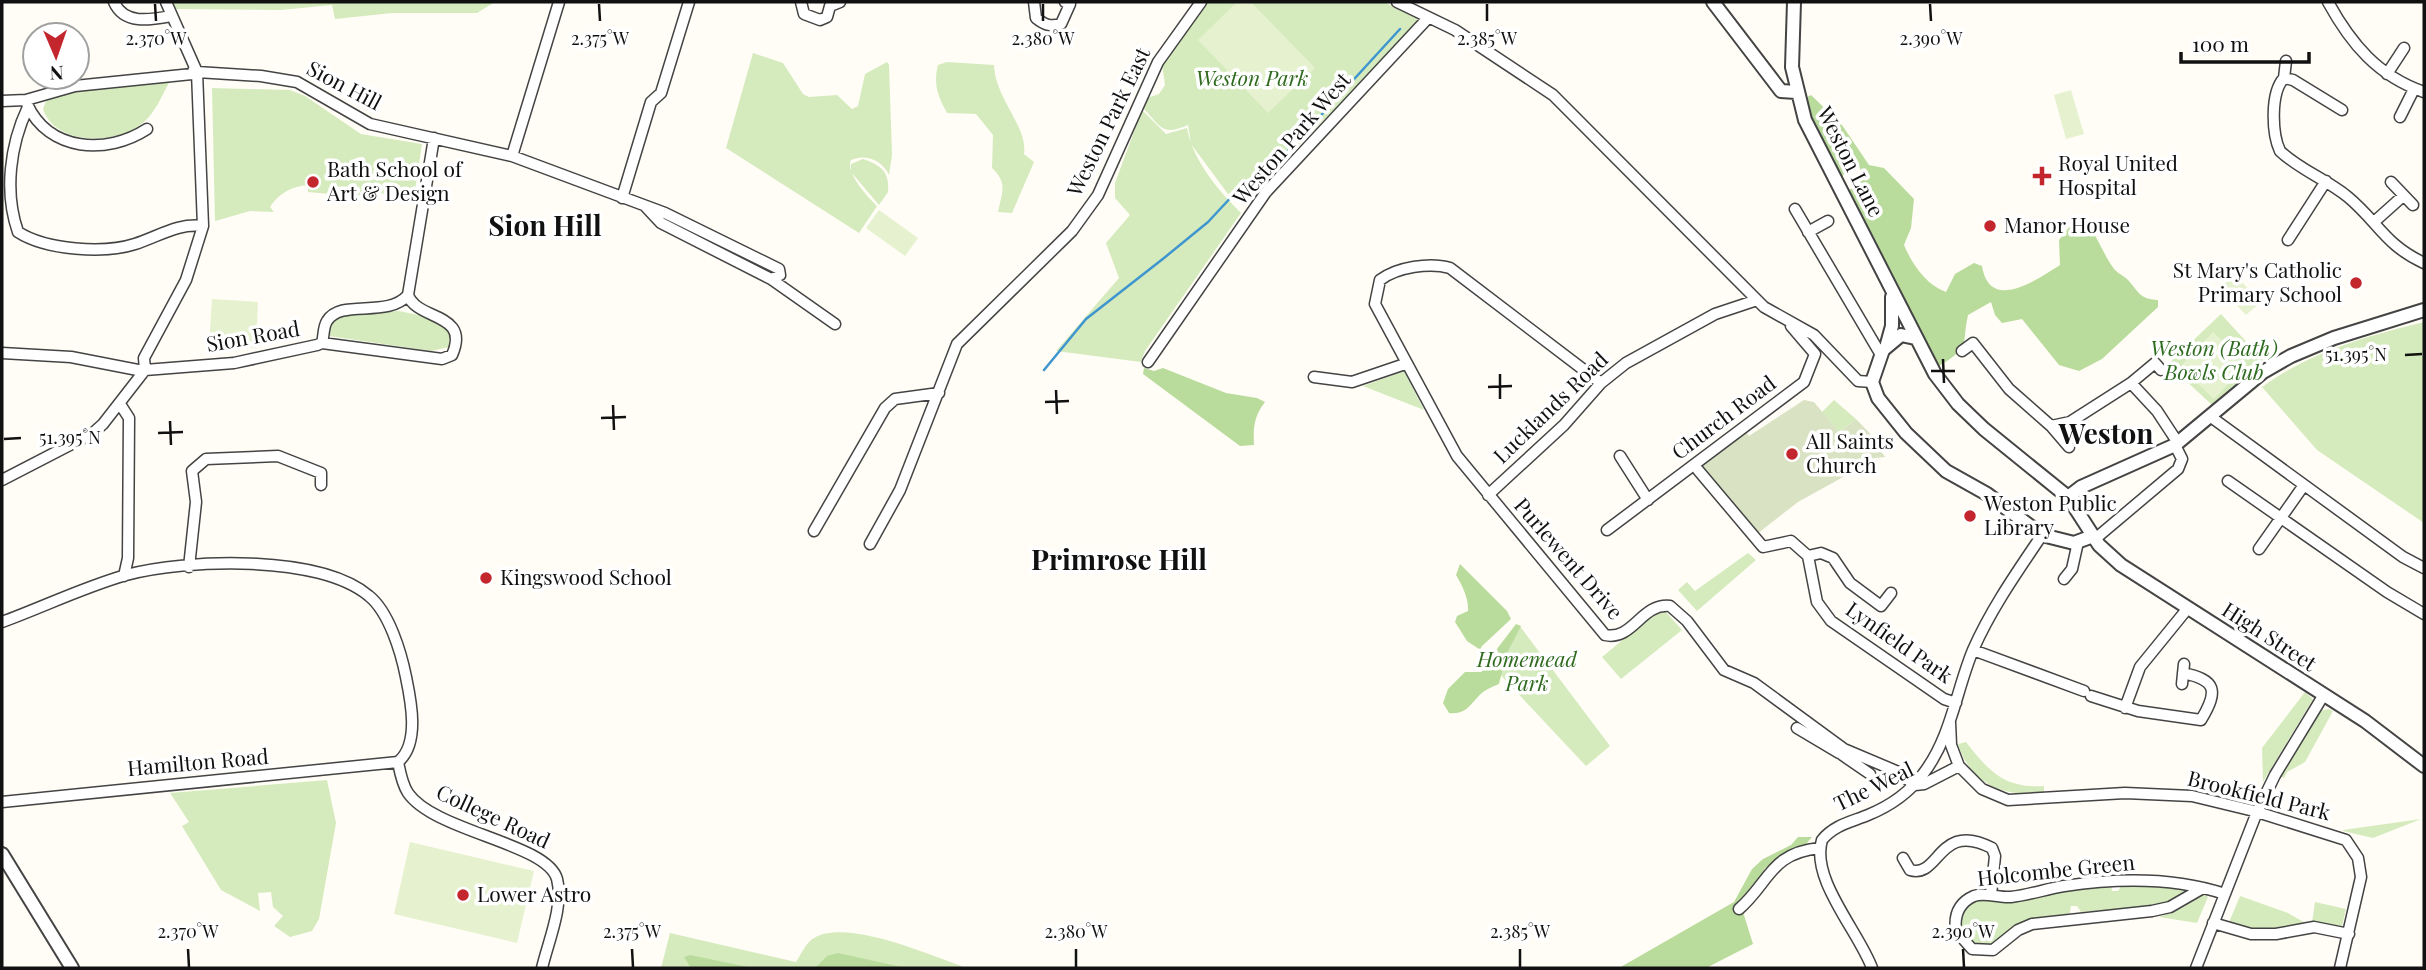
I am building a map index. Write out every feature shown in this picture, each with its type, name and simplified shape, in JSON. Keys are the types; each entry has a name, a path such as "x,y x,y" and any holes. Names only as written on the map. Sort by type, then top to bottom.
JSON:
{"street":[{"path":"114,2 125,16 133,18 171,16"},
{"path":"2,480 93,433 120,404 144,370 144,358 186,280 203,226 196,71 166,2"},
{"path":"512,156 559,2"},
{"path":"622,198 651,102 661,93 689,2"},
{"path":"801,2 804,14 820,20 827,17 832,3"},
{"path":"1034,2 1036,18 1044,25 1054,26 1061,24 1066,17 1070,4 1065,2"},
{"name":"Weston Park East","path":"939,393 957,344 993,306 1050,254 1086,213 1098,195 1158,62 1201,2"},
{"path":"1397,2 1455,30 1553,95 1757,300 1821,341 1858,381 1872,382"},
{"name":"Weston Lane","path":"1713,2 1781,91 1796,93 1805,120 1915,338"},
{"path":"1794,2 1791,53 1796,93"},
{"path":"2328,2 2354,44 2387,74 2419,91 2400,117"},
{"name":"Weston Park West","path":"1148,362 1266,192 1428,18"},
{"path":"2387,74 2404,48"},
{"path":"2286,61 2275,107 2280,152 2326,181 2374,222 2401,253 2424,264"},
{"name":"Sion Hill","path":"2,101 27,104 75,86 192,74 196,71 261,76 296,82 370,124 512,156 665,213 779,270 780,275 771,279 835,324"},
{"path":"2284,78 2293,80 2342,110"},
{"path":"147,129 115,144 81,146 57,136 27,104 15,136 10,174 18,232 58,245 90,250 131,245 181,225 203,226"},
{"path":"322,343 442,359 452,355 454,342 451,326 445,319 416,308 408,295 434,138"},
{"path":"2288,240 2326,181"},
{"path":"2390,182 2413,205"},
{"path":"2374,222 2403,196"},
{"path":"1795,209 1884,350"},
{"path":"1808,232 1828,221"},
{"name":"Purlewent Drive","path":"1601,383 1460,274 1440,265 1389,273 1380,280 1375,304 1457,456 1605,635 1615,637 1624,634 1650,608 1670,606 1687,621 1724,670 1754,683 1843,751 1896,771 1915,785"},
{"path":"1891,287 1893,307 1884,350 1872,382 1878,398 1937,465 1987,494 2042,535 2078,542 2094,537 2178,469 2182,459 2176,444 2157,411 2131,383"},
{"name":"Sion Road","path":"2,353 81,358 144,370 234,363 322,343 324,325 337,312 388,307 401,303 408,295"},
{"name":"Lucklands Road","path":"1488,495 1563,425 1601,383 1626,363 1715,314 1757,300"},
{"path":"2068,496 2081,487 2176,444 2263,372 2291,356 2334,338 2424,310"},
{"name":"Church Road","path":"1606,530 1804,382 1815,357 1814,350 1786,320"},
{"path":"1884,350 1901,335 1915,338"},
{"name":"High Street","path":"1915,338 1935,374 1958,404 1984,429 2068,496 2094,537 2121,565 2365,721 2424,765"},
{"path":"1962,351 1973,343 2009,389 2051,426 2069,447"},
{"path":"2051,426 2070,422 2131,383 2155,363 2161,370"},
{"path":"1320,381 1363,381 1405,364"},
{"path":"814,531 885,408 895,399 939,393 900,490 870,544"},
{"path":"120,404 129,418 128,558 124,576"},
{"path":"2211,417 2403,557 2424,568"},
{"path":"189,567 196,502 192,471 206,459 278,456 321,473 321,485"},
{"path":"1620,456 1648,500"},
{"path":"1698,470 1763,547 1791,541 1808,556 1821,552 1833,558 1850,583 1881,606 1891,593"},
{"path":"2228,481 2387,593 2424,614"},
{"path":"2260,550 2304,485"},
{"path":"1915,785 1931,761 1950,722 1973,650 2006,587 2042,535"},
{"path":"2064,579 2072,569 2078,542"},
{"name":"Lynfield Park","path":"1808,556 1817,602 1831,621 1944,699 1956,703"},
{"path":"128,558 138,573"},
{"path":"2,622 124,576 189,567 256,564 295,568 354,586 371,597 388,623 405,670 411,701 411,738 406,755 398,762"},
{"path":"2124,708 2140,667 2188,608"},
{"path":"1973,650 2124,708 2201,720 2211,688 2210,683 2205,678 2183,674"},
{"path":"2196,968 2257,812 2275,775 2323,696"},
{"path":"1950,722 1951,745 1959,765"},
{"path":"1797,728 1843,751 1870,774"},
{"name":"Hamilton Road","path":"2,802 398,762"},
{"name":"College Road","path":"398,762 408,793 425,808 463,828 542,859 553,869 558,897 542,968"},
{"name":"Brookfield Park","path":"1959,765 1982,789 2008,800 2094,794 2192,796 2257,812 2346,840 2354,849 2361,877 2340,968"},
{"name":"The Weal","path":"1819,848 1829,832 1876,812 1915,785 1924,785 1959,765"},
{"path":"1903,858 1910,870 1922,871 1951,843 1965,841 1985,844 1992,848 1995,856 1991,895"},
{"path":"1739,909 1755,894 1773,866 1810,849 1819,848 1832,894 1872,968"},
{"path":"2,854 72,968"},
{"name":"Holcombe Green","path":"2203,888 2170,906 2152,911 2032,924 2018,930 1993,950 1972,949 1958,937 1956,914 1972,897 2012,897 2064,886 2126,880 2203,888 2225,894"},
{"path":"2213,923 2250,934 2276,934 2314,927 2349,934"}],"green space":[{"path":"171,2 495,2 477,13 392,13 335,19 332,5 281,10 173,9"},
{"name":"Weston Park","path":"1206,2 1384,2 1423,21 1270,174 1228,194 1191,144 1188,125 1167,130 1144,109 1147,98 1159,94 1165,85 1162,64 1185,27"},
{"path":"1237,2 1251,2 1315,68 1268,113 1198,40"},
{"path":"753,53 783,63 803,94 809,97 837,95 852,109 858,106 865,74 887,62 889,65 892,155 889,175 883,166 868,158 851,160 850,165 858,184 877,206 859,233 726,148"},
{"path":"947,62 994,65 1000,89 1021,133 1024,154 1034,162 1012,213 998,212 1002,183 992,168 993,135 976,114 947,113 941,101 936,84 938,65"},
{"path":"170,81 147,119 122,134 107,138 75,136 61,131 50,122 43,109 46,101 67,93"},
{"path":"212,88 290,90 305,96 361,134 422,144 414,197 369,192 365,197 308,192 308,185 286,191 277,198 270,207 274,212 250,211 215,221"},
{"path":"2071,90 2084,134 2066,139 2054,95"},
{"path":"1811,95 1842,125 1869,165 1884,168 1914,199 1911,228 1904,245 1921,273 1939,289 1946,292 1955,274 1974,263 1982,266 1987,280 1994,288 2015,289 2027,284 2060,265 2059,240 2071,225 2081,219 2092,231 2115,270 2143,296 2158,300 2158,307 2102,359 2079,371 2059,365 2022,319 2002,323 1995,315 1991,302 1968,315 1961,350 1939,366 1849,190 1859,184 1863,177 1858,163 1849,166 1842,177 1810,116 1805,98"},
{"path":"1142,110 1166,134 1187,128 1201,163 1215,185 1241,213 1145,351 1141,362 1056,351 1119,278 1106,243 1130,215 1115,198 1115,183"},
{"path":"863,159 883,170 887,179 888,192 879,205 851,172 851,164"},
{"path":"879,210 918,238 905,256 866,228"},
{"path":"2234,274 2261,302 2246,315 2220,288"},
{"path":"212,299 258,302 256,348 209,345"},
{"path":"399,311 437,319 450,331 449,347 431,351 329,336 332,321 345,314"},
{"name":"Weston (Bath) Bowls Club","path":"2221,314 2263,360 2212,405 2168,364"},
{"path":"2424,322 2424,523 2317,450 2262,387 2319,355 2360,339"},
{"path":"2213,332 2247,364 2214,399 2180,367"},
{"path":"1144,368 1154,371 1163,368 1226,393 1265,402 1255,422 1254,445 1240,446 1143,374"},
{"path":"1403,371 1405,373 1424,410 1363,386"},
{"path":"1804,400 1814,402 1839,432 1856,419 1882,446 1879,448 1885,457 1857,460 1854,471 1798,502 1757,534 1699,469 1746,432 1749,436"},
{"path":"1834,400 1856,419 1839,432 1822,412"},
{"path":"1748,553 1756,560 1697,611 1678,590 1687,582 1695,591"},
{"path":"1460,564 1507,611 1511,619 1481,647 1482,651 1467,641 1455,622 1457,616 1468,611 1463,588 1456,575"},
{"path":"1666,612 1682,630 1621,679 1602,657 1654,614"},
{"path":"1516,624 1521,626 1506,655 1499,684 1483,692 1465,710 1449,713 1443,703 1448,689 1465,672 1481,672 1487,667 1487,662"},
{"name":"Homemead Park","path":"1519,625 1610,746 1586,766 1495,669"},
{"path":"2305,692 2313,699 2263,782 2262,748"},
{"path":"2319,711 2333,711 2305,762 2287,772 2284,778 2280,776"},
{"path":"1966,742 1998,776 2018,784 2044,786 2044,793 2016,793 1980,779 1971,770 1958,744"},
{"path":"327,780 336,823 319,919 312,931 290,937 274,926 283,916 273,907 271,892 258,893 260,911 221,890 182,826 189,822 170,793"},
{"path":"2421,819 2373,838 2343,831 2343,830"},
{"path":"1798,837 1812,837 1801,850 1765,868 1745,900 1743,912 1753,944 1706,968 1619,968 1734,902 1752,869 1763,859 1791,845"},
{"name":"Lower Astro","path":"410,842 534,871 517,943 394,914"},
{"path":"2143,883 2192,890 2166,902 2138,908 2081,912 2077,906 2071,906 2070,913 2031,921 2000,941 1986,945 1965,941 1957,920 1971,900 2111,885 2112,891 2118,891 2122,885"},
{"path":"2204,894 2208,897 2197,923 2159,917 2180,909"},
{"path":"2240,896 2288,913 2307,924 2260,930 2228,925"},
{"path":"2315,902 2346,909 2342,926 2312,923"},
{"path":"844,932 888,940 967,968 661,968 670,933 796,962 811,940 825,934"},
{"path":"838,953 906,968 815,968 827,956"},
{"path":"690,955 753,968 691,968 684,957"}],"waterway":[{"path":"1044,370 1086,319 1208,222 1235,193 1270,169 1400,29"}],"place":[{"name":"Royal United Hospital","path":"2042,176"},
{"name":"Bath School of Art & Design","path":"313,182"},
{"name":"Manor House","path":"1990,226"},
{"name":"St Mary's Catholic Primary School","path":"2356,283"},
{"name":"All Saints Church","path":"1792,454"},
{"name":"Weston Public Library","path":"1970,516"},
{"name":"Kingswood School","path":"486,578"},
{"name":"Lower Astro","path":"463,895"}],"district":[{"name":"Sion Hill","path":"545,226"},
{"name":"Weston","path":"2106,434"},
{"name":"Primrose Hill","path":"1119,560"}]}
